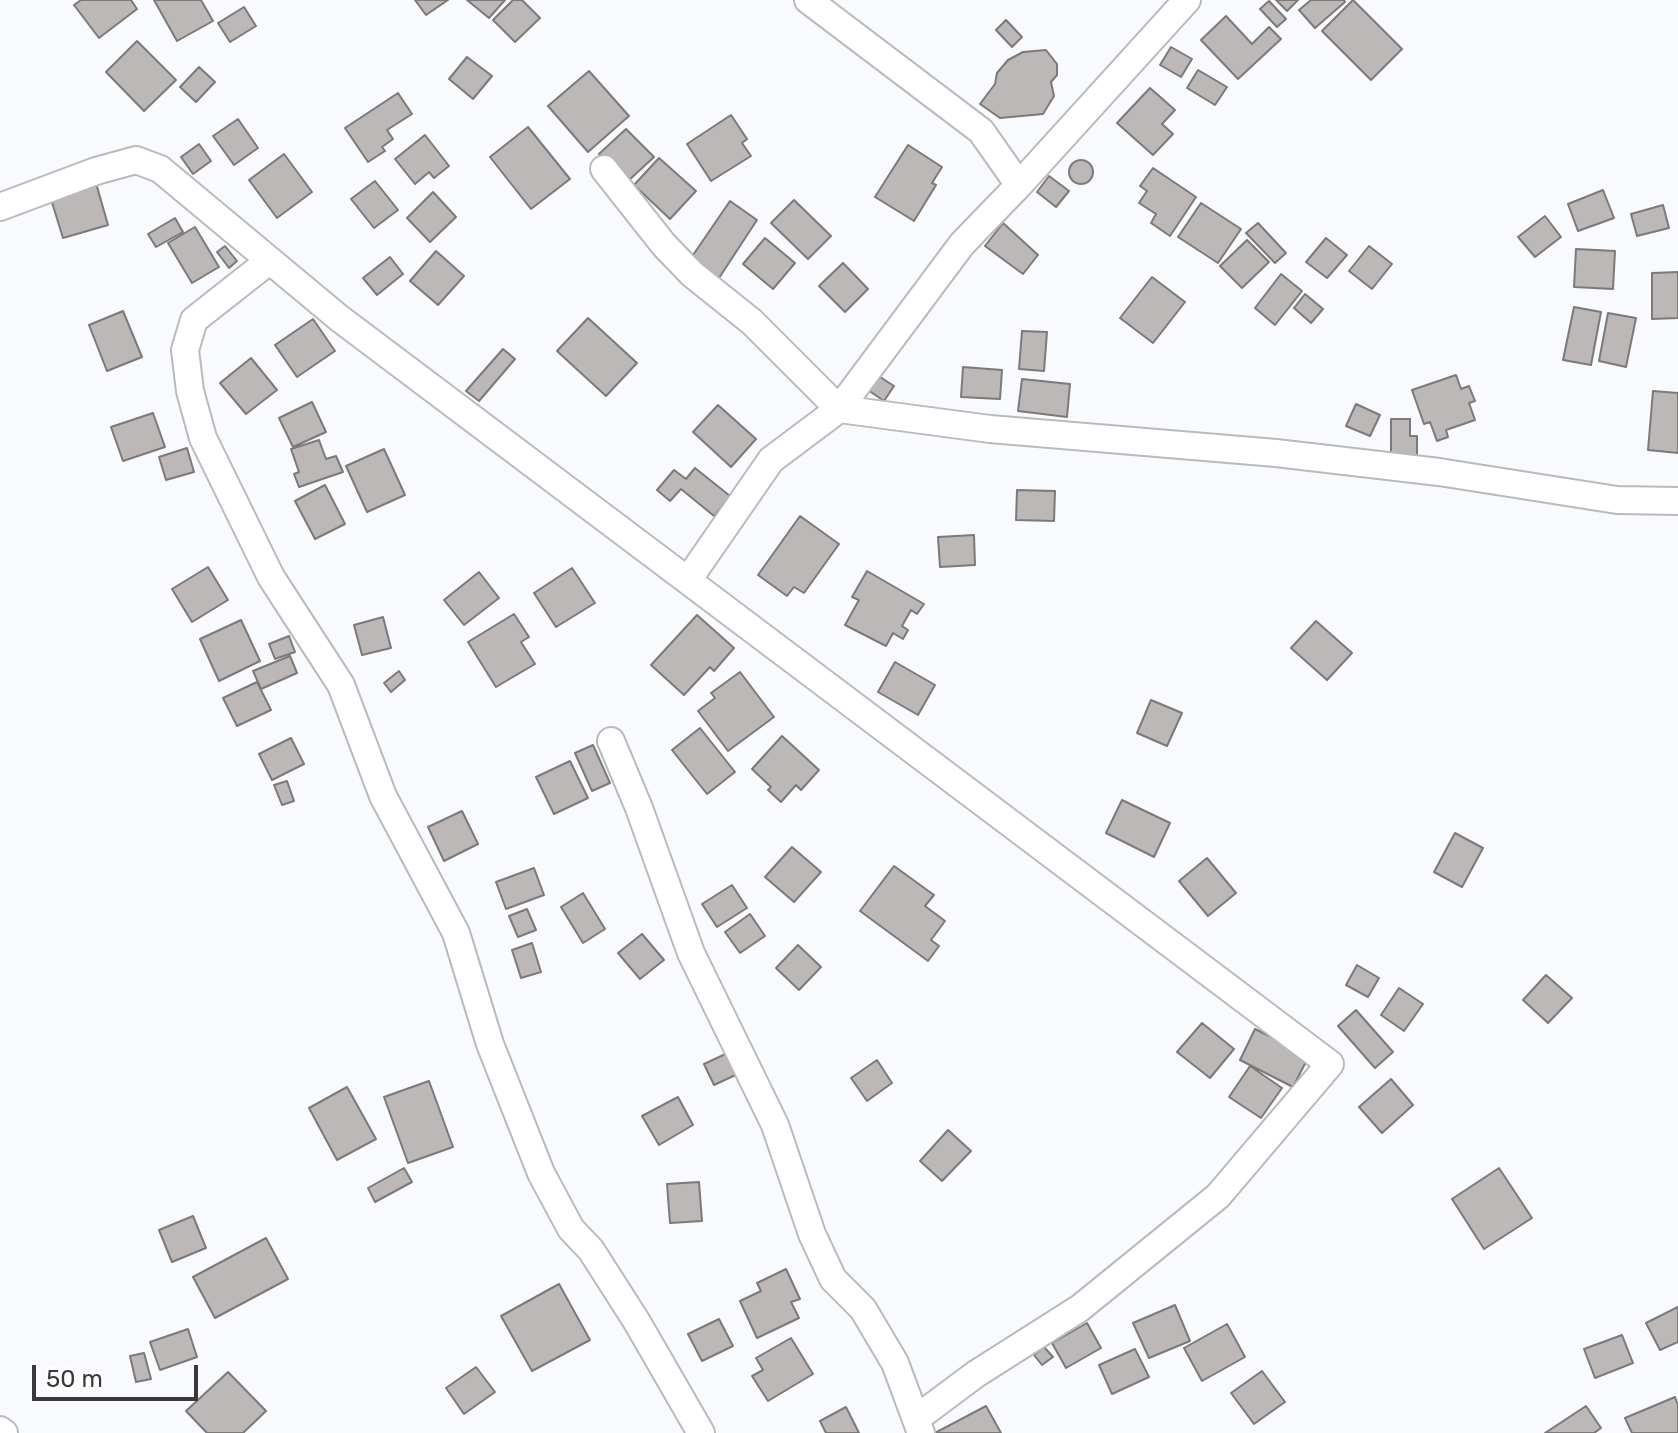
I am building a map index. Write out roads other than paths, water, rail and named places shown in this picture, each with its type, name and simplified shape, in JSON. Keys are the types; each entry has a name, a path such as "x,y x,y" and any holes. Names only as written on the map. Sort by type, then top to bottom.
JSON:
{"street":[{"path":"808,0 981,131 1019,185"},
{"path":"688,580 771,460 839,409 962,244 1187,0"},
{"path":"0,207 96,171 136,160 160,169 339,318 1330,1064 1218,1196 1080,1308 976,1374 919,1425 895,1363 863,1309 833,1279 812,1234 775,1125 691,953 639,808 611,741"},
{"path":"604,169 682,264 752,322 839,409 990,429 1276,453 1439,472 1617,500 1678,501"},
{"path":"269,261 194,320 185,350 190,391 203,438 271,577 341,685 383,796 456,933 490,1044 541,1173 571,1229 591,1250 637,1322 701,1433"}]}
